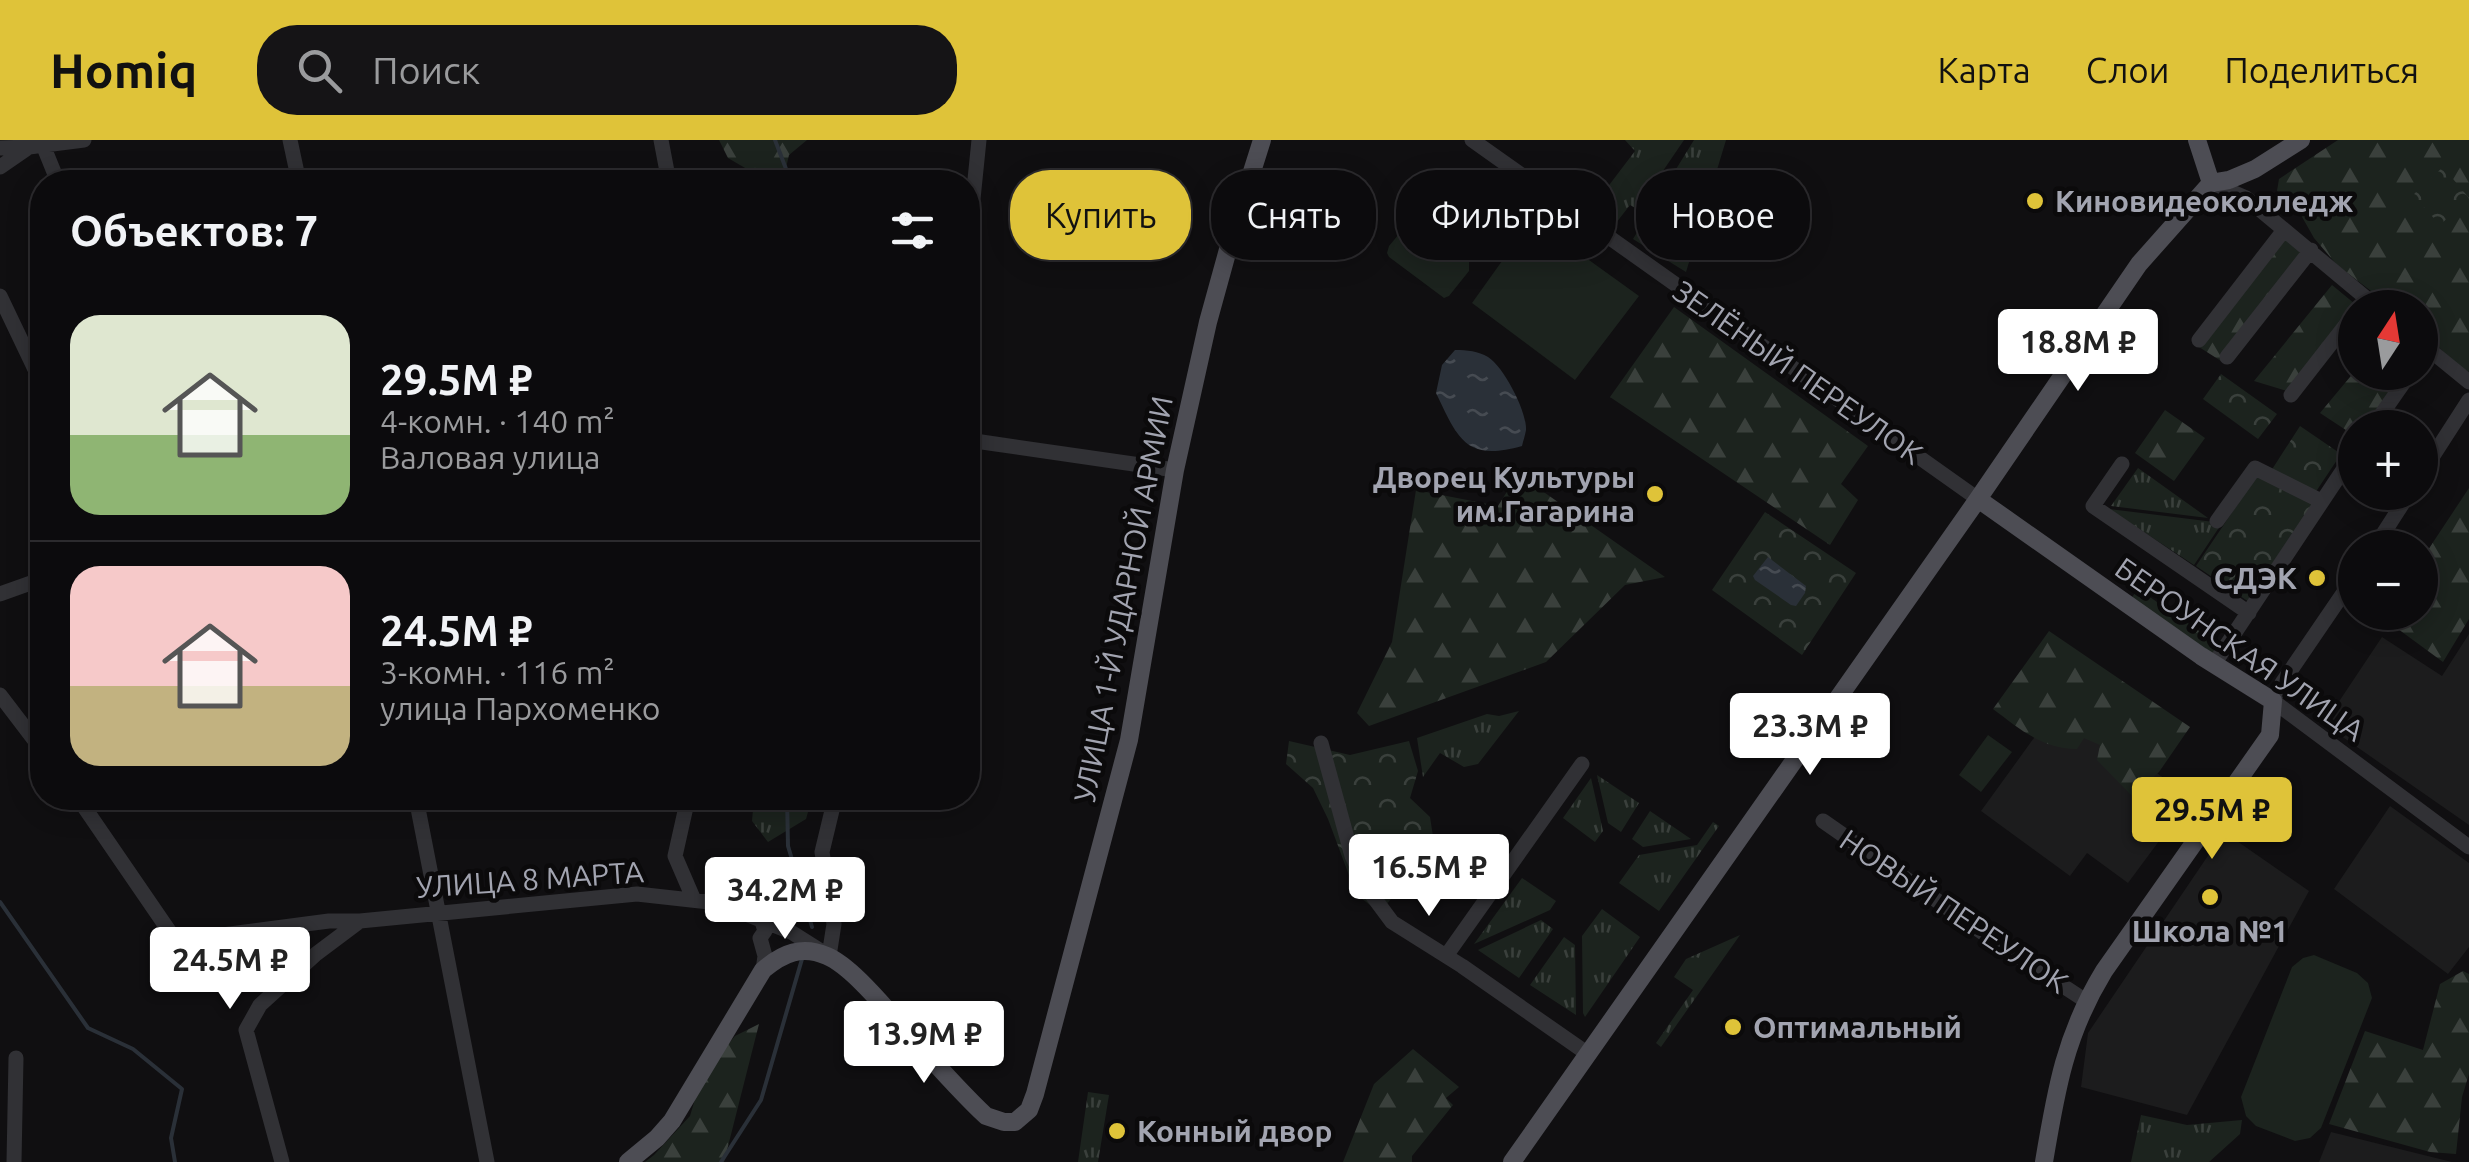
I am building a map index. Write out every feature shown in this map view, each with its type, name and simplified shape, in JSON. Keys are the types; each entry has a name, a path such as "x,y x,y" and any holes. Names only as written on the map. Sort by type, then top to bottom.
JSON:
{"main road":[{"name":"УЛИЦА 1-Й УДАРНОЙ АРМИИ","path":"1015,1122 1029,1110 1035,1094 1130,740 1175,470 1208,322 1262,140"},
{"path":"2197,140 2210,183"},
{"path":"1512,1162 2139,264 2210,183 2256,169 2301,140"},
{"name":"БЕРОУНСКАЯ УЛИЦА","path":"1978,498 2274,702"},
{"path":"2044,1162 2058,1082 2086,1001 2270,735 2274,702"},
{"path":"628,1162 672,1121 764,970 778,957 795,950 829,956"},
{"name":"УЛИЦА 8 МАРТА","path":"829,956 865,986 986,1116 1015,1122"}],"street":[{"path":"0,148 84,140"},
{"path":"290,140 296,170"},
{"path":"661,140 667,170"},
{"path":"976,170 979,140"},
{"name":"ЗЕЛЁНЫЙ ПЕРЕУЛОК","path":"1472,140 1978,498"},
{"path":"0,168 36,146"},
{"path":"36,146 51,170"},
{"path":"2210,183 2246,198 2310,250 2349,290"},
{"path":"2199,340 2284,230"},
{"path":"2228,357 2310,250"},
{"path":"0,296 30,355"},
{"path":"2291,396 2338,339"},
{"path":"2438,361 2469,382"},
{"path":"2438,448 2469,400"},
{"path":"980,442 1175,470"},
{"path":"2122,464 2093,506 2249,613"},
{"path":"2217,521 2255,468 2321,501"},
{"path":"2214,664 2338,476"},
{"path":"0,594 30,583"},
{"path":"2274,702 2282,682 2338,601"},
{"path":"0,695 30,734"},
{"name":"БЕРОУНСКАЯ УЛИЦА","path":"2274,702 2469,847"},
{"path":"1321,742 1352,856 1392,922 1588,1054"},
{"path":"1446,956 1582,764"},
{"name":"УЛИЦА 8 МАРТА","path":"86,810 176,941 329,920 637,894 718,903 761,918 829,956"},
{"path":"419,810 488,1162"},
{"path":"685,810 674,856 694,900"},
{"path":"829,956 834,924 822,852 832,810"},
{"name":"НОВЫЙ ПЕРЕУЛОК","path":"1823,821 2086,1001"},
{"path":"761,918 764,970"},
{"path":"282,1162 246,1030 260,1004 360,920"},
{"path":"14,1162 16,1058"}],"shaded area":[{"path":"2469,634 2469,825 2324,724 2382,637 2442,676"},
{"path":"2060,702 2191,798 2128,883 2087,853 2070,876 1981,811"},
{"path":"2390,806 2469,863 2469,947 2448,974 2334,889"},
{"path":"2224,832 2309,891 2187,1115 2081,1087 2088,1033"},
{"path":"2331,1132 2452,1162 2319,1162"}],"green space":[{"path":"719,140 807,140 789,155 785,170 748,170 728,158"},
{"path":"1625,140 1684,140 1664,170 1636,170 1636,208 1630,205 1616,223 1616,176 1635,151"},
{"path":"1694,140 1726,140 1717,170 1676,170"},
{"path":"2338,140 2469,140 2469,372 2438,347 2438,290 2370,290 2337,265 2314,238 2301,215 2277,191 2279,179"},
{"path":"2443,167 2469,198 2440,225 2413,195"},
{"path":"2283,237 2302,251 2221,361 2199,347"},
{"path":"1396,238 1396,260 1468,260 1469,271 1444,298 1389,257 1389,246"},
{"path":"1503,260 1589,260 1639,296 1575,380 1472,303"},
{"path":"1667,260 1690,260 1686,272"},
{"path":"2332,285 2338,290 2338,326 2287,391 2254,381"},
{"path":"1674,307 1868,446 1841,484 1858,500 1830,545 1610,397"},
{"path":"2221,374 2277,414 2258,439 2203,399"},
{"path":"2339,390 2392,390 2377,410 2338,410 2338,425 2320,413"},
{"path":"2165,410 2205,438 2174,481 2135,453"},
{"path":"2300,426 2338,452 2338,458 2315,493 2271,471"},
{"path":"2138,468 2208,518 2111,506"},
{"path":"1518,474 1665,577 1625,585 1546,662 1369,726 1357,713 1392,642 1416,490 1498,506"},
{"path":"2258,474 2317,502 2249,602 2196,566"},
{"path":"2469,488 2469,619 2443,662 2399,630 2438,630 2438,535"},
{"path":"2109,509 2222,523 2194,565"},
{"path":"1765,512 1856,573 1802,655 1712,590"},
{"path":"2138,589 2220,645 2213,656 2130,600"},
{"path":"2049,631 2190,727 2159,772 2132,796 2097,760 2100,745 2084,738 2077,749 2053,746 1993,709"},
{"path":"1519,711 1478,764 1464,767 1440,753 1423,777 1417,738 1487,714 1499,716"},
{"path":"1988,735 2012,752 1981,792 1959,775"},
{"path":"1289,741 1350,755 1409,741 1418,771 1410,798 1430,817 1434,843 1380,913 1356,894 1313,788 1286,764"},
{"path":"1597,775 1639,803 1621,832 1608,823"},
{"path":"1591,778 1603,831 1595,842 1563,818"},
{"path":"753,810 809,810 806,819 768,842 752,821"},
{"path":"1650,811 1691,839 1643,847 1632,839"},
{"path":"1713,822 1719,826 1659,911 1619,883 1639,855 1697,845"},
{"path":"1522,878 1556,901 1550,910 1474,944"},
{"path":"1602,909 1640,937 1585,1017 1582,936"},
{"path":"1541,920 1553,929 1519,978 1478,950"},
{"path":"1740,935 1661,1047 1656,1043 1693,990 1674,977 1686,959"},
{"path":"1564,937 1575,945 1576,1015 1530,985"},
{"path":"2314,955 2357,973 2368,983 2372,998 2321,1128 2310,1138 2295,1141 2256,1126 2246,1116 2241,1097 2292,967"},
{"path":"2463,971 2469,974 2469,1074 2462,1097 2456,1154 2430,1152 2329,1124 2365,1031 2423,1050 2440,984"},
{"path":"759,1024 724,1162 645,1162 690,1116 710,1066 735,1036"},
{"path":"1413,1049 1459,1087 1446,1098 1453,1105 1412,1156 1412,1162 1343,1162 1374,1084"},
{"path":"1088,1092 1109,1095 1098,1162 1078,1162"},
{"path":"2141,1115 2187,1125 2242,1120 2240,1134 2209,1162 2131,1162"}],"water":[{"path":"1455,350 1484,355 1501,370 1523,412 1526,430 1522,446 1488,451 1466,443 1458,434 1436,393 1442,365"},
{"path":"1768,557 1806,586 1796,606 1755,580 1753,576"}],"waterway":[{"path":"775,140 786,170"},
{"path":"787,810 788,846 812,927"},
{"path":"0,902 88,1028 133,1049 182,1089 171,1138 175,1162"},
{"path":"721,1162 761,1100 802,959"}],"place":[{"name":"Киновидеоколледж","path":"2035,201"},
{"name":"Дворец Культуры им.Гагарина","path":"1655,494"},
{"name":"СДЭК","path":"2317,578"},
{"name":"Школа №1","path":"2210,897"},
{"name":"Оптимальный","path":"1733,1027"},
{"name":"Конный двор","path":"1117,1131"}]}
